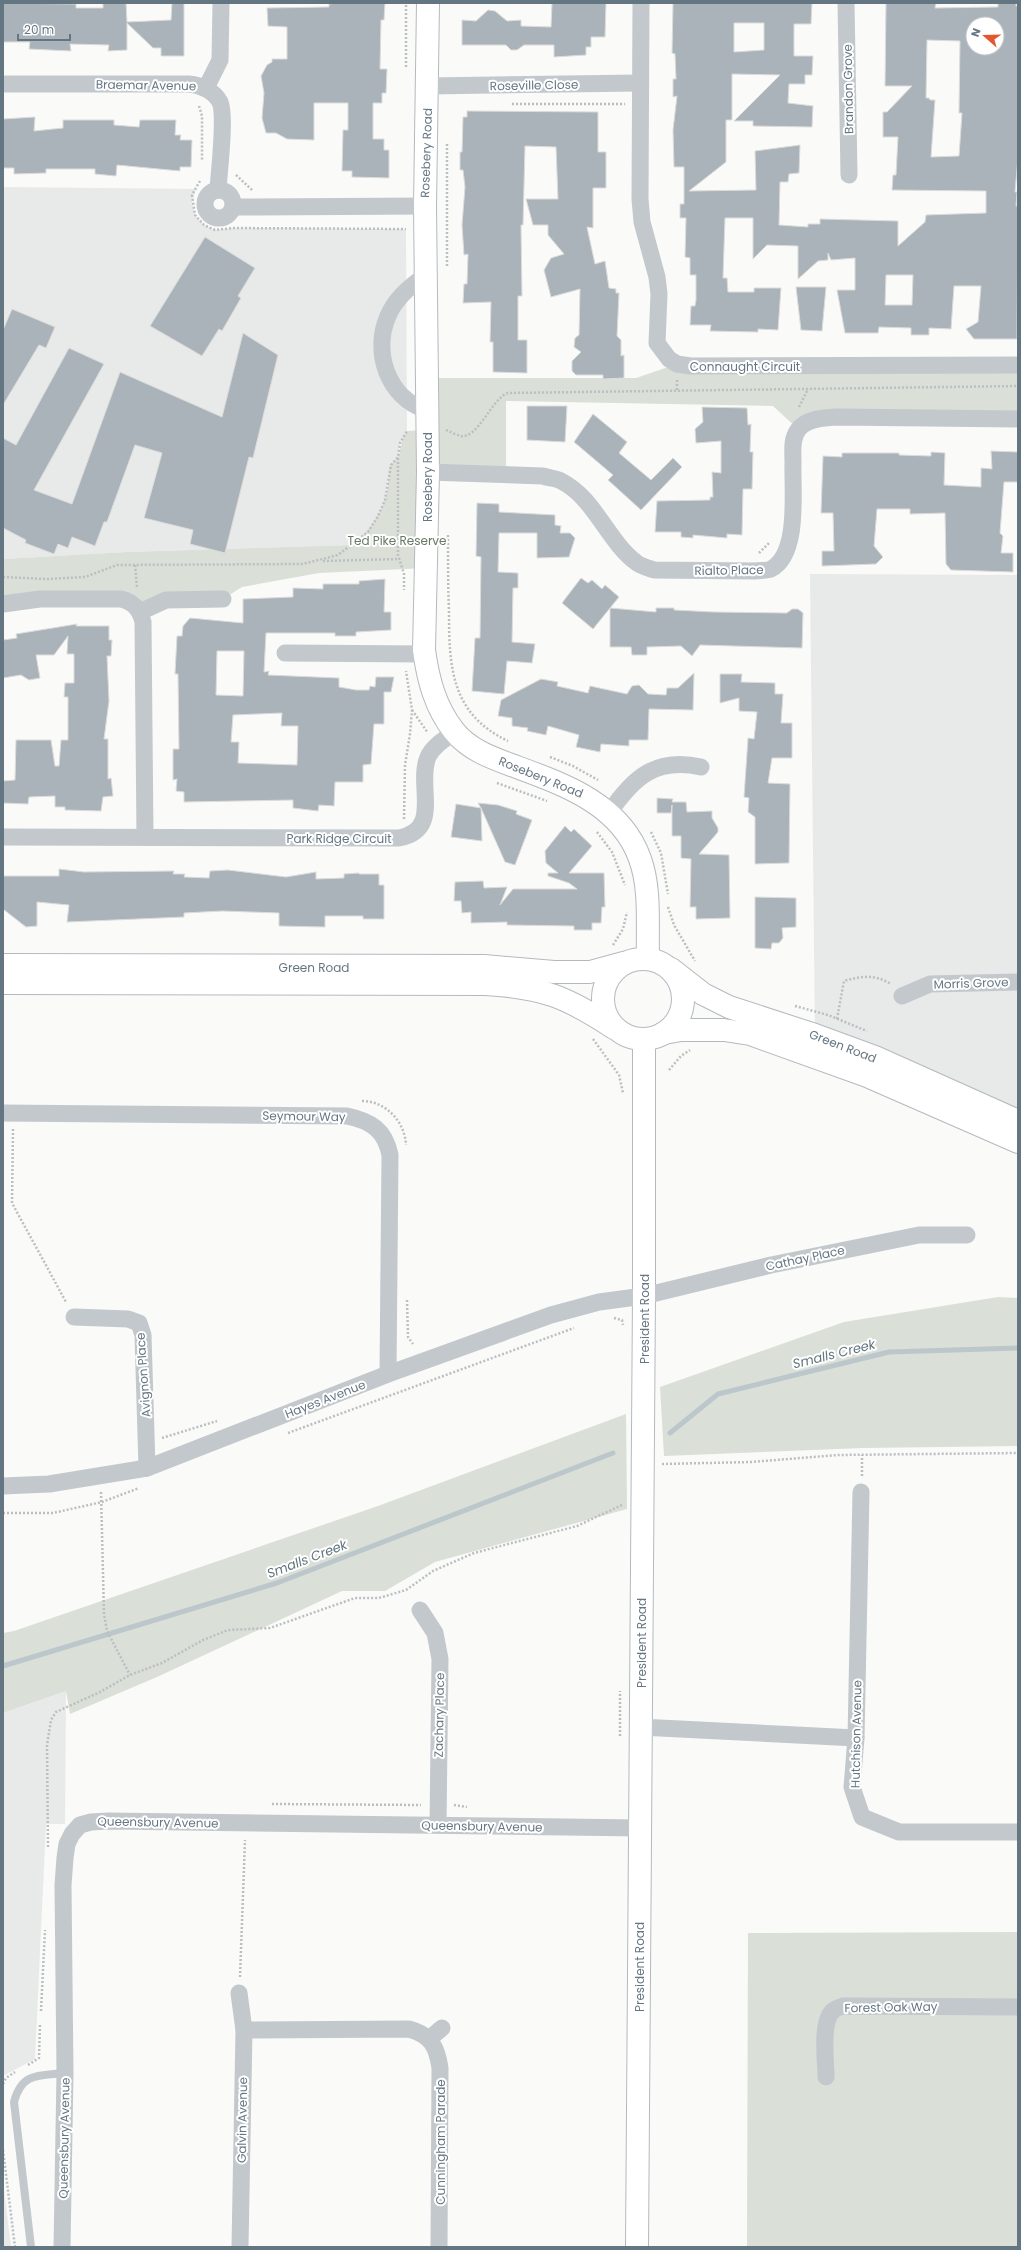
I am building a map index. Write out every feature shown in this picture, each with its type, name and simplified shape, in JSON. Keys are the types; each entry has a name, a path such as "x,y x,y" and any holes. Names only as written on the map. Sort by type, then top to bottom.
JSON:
{"street":[{"path":"206,88 220,60 221,3"},
{"name":"Rosebery Road","path":"428,3 428,86 425,206 426,410 428,472 425,654 427,674 432,691 441,710 446,738 590,797 628,833 640,859 647,898 648,958"},
{"name":"Connaught Circuit","path":"641,3 639,83 642,222 658,288 657,342 662,352 677,364 690,366 1018,366"},
{"name":"Brandon Grove","path":"846,3 849,175"},
{"name":"Roseville Close","path":"428,86 639,83"},
{"name":"Braemar Avenue","path":"3,84 189,84 206,88 216,96 222,109 218,190"},
{"path":"218,190 228,193 233,202 233,207 225,217 216,218 208,213 205,201 210,193 218,190"},
{"path":"233,207 425,206"},
{"path":"426,276 414,284 394,305 384,326 382,348 385,368 395,388 407,401 426,410"},
{"name":"Rialto Place","path":"428,472 543,476 561,481 577,493 592,509 625,552 638,564 654,570 756,571 770,569 781,560 789,546 792,527 793,442 798,429 805,424 813,420 837,417 1018,420"},
{"path":"3,604 40,599 121,599 134,605 140,612 143,622 145,837"},
{"path":"140,612 166,600 223,599"},
{"path":"285,654 425,654"},
{"name":"Park Ridge Circuit","path":"3,836 399,838 409,836 421,826 425,819 426,764 428,756 446,738"},
{"path":"607,812 641,775 655,768 672,764 701,767"},
{"path":"617,955 635,958 648,958 662,963 671,969 678,977 683,990 683,1006 676,1022 654,1036 630,1038 614,1028 608,1020 602,1000 604,986 612,972 617,955"},
{"name":"Green Road","path":"3,965 484,966 554,972 590,972 617,955"},
{"name":"Green Road","path":"671,969 704,994 729,1007 815,1035 875,1057 1018,1121"},
{"name":"Morris Grove","path":"902,996 930,984 1018,982"},
{"name":"Green Road","path":"3,984 486,984 521,986 551,994 583,1008 614,1028"},
{"name":"Green Road","path":"654,1036 681,1030 724,1030 750,1034 867,1076 1018,1142"},
{"name":"President Road","path":"637,2247 644,1296 654,1036"},
{"name":"Seymour Way","path":"8,1113 347,1116 363,1120 377,1130 387,1140 390,1155 388,1374"},
{"name":"Cathay Place","path":"644,1296 771,1265 892,1240 919,1235 967,1235"},
{"name":"Hayes Avenue","path":"3,1486 49,1484 147,1468 388,1374 551,1314 599,1302 644,1296"},
{"name":"Avignon Place","path":"74,1316 128,1319 139,1323 143,1335 147,1468"},
{"name":"Hutchison Avenue","path":"861,1492 856,1738 852,1787 862,1817 899,1832 1018,1832"},
{"name":"Zachary Place","path":"420,1610 435,1633 440,1659 438,1825"},
{"path":"640,1727 856,1738"},
{"name":"Queensbury Avenue","path":"62,2247 65,2073 64,1885 66,1851 72,1834 80,1825 91,1822 640,1828"},
{"name":"Galvin Avenue","path":"239,1993 244,2030 240,2247"},
{"name":"Forest Oak Way","path":"826,2077 826,2029 828,2018 834,2010 843,2006 1018,2007"},
{"path":"244,2030 409,2029 425,2035 429,2039 442,2028"},
{"name":"Cunningham Parade","path":"429,2039 438,2053 440,2068 439,2247"}],"lane":[{"path":"31,2247 14,2102 19,2087 24,2080 34,2076 65,2073"}],"path":[{"path":"509,104 640,104"},
{"path":"447,135 447,268"},
{"path":"677,364 677,390"},
{"path":"794,412 805,397 808,389"},
{"path":"447,423 447,437"},
{"path":"448,534 449,655 455,682 464,703 480,722 493,732 512,743"},
{"path":"753,556 762,551 771,540"},
{"path":"320,561 398,559"},
{"path":"412,710 446,738"},
{"path":"544,755 589,774 607,812 612,852 620,868 626,893"},
{"path":"495,782 552,803"},
{"path":"648,828 661,853 668,885 668,906 671,918 685,947 699,966"},
{"path":"617,955 627,906"},
{"path":"837,1019 844,981 860,977 876,977 890,983 902,996"},
{"path":"589,1034 618,1074 624,1094"},
{"path":"669,1070 681,1056 694,1048"},
{"path":"359,1101 383,1106 391,1112 403,1127 406,1150"},
{"path":"8,1113 12,1203 74,1316"},
{"path":"407,1298 408,1337 413,1344"},
{"path":"662,1464 751,1462 862,1454 1018,1453"},
{"path":"861,1492 862,1454"},
{"path":"101,1475 104,1614 107,1630 130,1675"},
{"path":"48,1852 47,1745 51,1720 56,1712 100,1692 130,1675 162,1663 203,1640 228,1630 270,1628 355,1598 379,1598 406,1590 433,1571 474,1553 577,1526 622,1505"},
{"path":"239,1993 244,1840 247,1823"},
{"path":"41,2010 45,1923"},
{"path":"38,2058 40,2024"},
{"path":"3,2150 16,2247"}],"shaded area":[{"path":"3,187 196,189 192,202 195,215 204,225 215,230 233,228 406,229 407,431 400,443 398,457 393,462 389,471 385,500 378,516 368,532 353,545 127,552 3,559"},
{"path":"810,574 1018,575 1018,1121 815,1035"},
{"path":"66,1691 65,1824 46,1824 35,2059 3,2076 3,1713"},
{"path":"3,2181 11,2247 3,2247"}],"green space":[{"name":"Ted Pike Reserve","path":"677,364 1018,365 1018,419 837,417 798,429 773,406 506,401 506,475 428,473 426,568 319,573 242,587 223,599 134,605 3,604 3,559 127,552 353,545 371,526 384,503 390,466 398,457 407,431 426,430 426,378 636,378"},
{"path":"998,1297 1018,1298 1018,1446 863,1448 664,1456 660,1387 844,1322"},
{"path":"626,1414 627,1509 435,1562 385,1591 342,1591 157,1677 70,1714 66,1691 3,1713 3,1633 14,1631 378,1506"},
{"path":"1018,1932 1018,2247 747,2247 748,1933"}],"building":[{"path":"3,3 76,4 76,8 103,8 103,3 126,3 127,22 171,20 172,3 184,3 184,56 161,56 161,48 153,48 127,23 127,50 108,51 109,45 70,44 71,51 29,49 30,42 3,42"},
{"path":"385,3 384,20 381,20 380,69 387,69 386,93 382,93 382,103 373,103 373,139 384,139 384,150 389,150 389,178 352,177 352,171 342,171 343,130 348,130 348,103 314,103 314,140 287,139 276,133 266,133 262,118 264,93 261,76 267,65 272,62 272,59 287,59 287,27 268,26 267,8 329,7 329,4"},
{"path":"552,3 606,3 605,37 591,37 591,47 586,47 586,55 554,57 554,45 524,45 517,50 511,50 506,45 462,45 462,20 476,21 488,10 495,11 507,21 521,20 521,26 551,27"},
{"path":"673,3 812,3 811,24 794,24 794,56 813,56 812,75 805,75 805,84 789,84 788,103 813,106 812,127 753,126 753,121 734,121 780,75 732,74 732,120 726,120 726,162 689,191 756,190 755,151 800,145 799,173 789,174 788,182 780,182 779,225 808,227 808,224 820,224 820,219 898,221 898,246 925,222 926,215 986,213 986,191 892,190 893,175 896,175 898,137 883,137 883,112 887,112 912,86 885,86 886,3 936,3 935,8 998,7 998,3 1016,3 1016,6 1018,6 1018,158 1015,192 1017,192 1016,206 1018,206 1017,339 974,339 966,329 978,322 981,286 954,286 951,329 929,328 929,335 911,335 911,328 879,327 878,333 845,333 837,290 855,290 855,258 831,260 828,253 828,260 818,261 798,279 798,246 767,245 753,259 753,218 725,218 723,278 727,278 728,292 754,292 754,288 781,288 778,330 758,329 758,332 710,331 711,325 690,325 691,306 695,306 696,300 696,275 690,275 690,258 685,257 686,218 680,218 680,204 684,204 684,167 674,167 673,130 677,96 673,97 673,79 676,79 675,54 672,53","holes":["734,23 764,23 764,50 734,52","927,40 960,41 959,113 962,113 959,156 931,157 935,100 926,98","886,275 913,275 912,305 885,305"]},
{"path":"467,111 598,112 598,152 606,152 606,188 593,188 593,228 587,227 595,264 605,261 609,288 616,289 616,293 619,293 617,336 621,340 621,356 624,355 624,378 603,379 603,375 576,375 572,371 572,361 581,352 574,347 575,338 579,335 580,289 551,297 544,270 551,258 564,254 548,235 548,225 533,225 526,199 558,199 556,147 525,146 523,225 521,225 522,296 518,296 518,340 527,340 527,373 493,372 493,342 490,342 491,302 463,303 464,284 467,284 468,254 464,255 462,225 465,187 463,170 460,170 460,152 462,152 463,117 467,117"},
{"path":"35,117 34,131 63,128 63,120 114,120 114,125 139,127 140,120 176,120 175,135 181,135 180,140 192,140 191,167 180,167 180,171 117,165 116,176 95,174 95,169 46,169 46,173 14,174 14,168 3,168 3,119"},
{"path":"205,237 255,268 238,296 241,298 222,331 219,329 202,356 150,326"},
{"path":"796,287 826,287 822,331 801,330"},
{"path":"12,309 55,327 46,348 39,345 3,405 3,330"},
{"path":"243,333 278,355 253,458 249,457 225,553 190,544 193,530 144,518 162,453 135,445 107,522 104,522 95,546 72,537 68,548 58,544 54,554 25,543 26,540 3,528 3,438 16,445 69,348 104,364 34,490 72,504 120,372 222,417"},
{"path":"527,406 567,406 565,442 527,440"},
{"path":"702,407 747,408 748,425 751,424 750,452 753,452 752,489 743,489 742,535 727,534 727,538 693,535 693,538 681,537 681,532 655,532 657,501 710,500 710,497 713,497 712,472 721,473 721,441 696,443 695,429 703,422"},
{"path":"593,414 627,442 619,453 651,480 673,458 682,467 641,510 608,480 613,475 574,442"},
{"path":"991,451 1018,452 1018,482 1004,482 1000,533 1003,536 1001,553 1013,553 1013,572 951,570 946,564 945,513 910,514 910,509 877,509 874,546 883,557 876,564 822,566 822,551 834,551 833,513 821,513 823,456 842,457 842,453 899,453 899,455 931,456 931,452 945,453 944,485 981,487 981,468 992,469"},
{"path":"477,503 499,504 499,512 555,515 555,525 561,526 560,533 570,533 575,538 569,557 537,558 537,533 499,533 498,572 518,573 518,588 513,588 512,642 535,644 532,663 507,661 504,694 472,691 475,638 480,638 481,557 476,556"},
{"path":"581,578 588,583 592,580 602,589 605,585 619,597 593,629 562,603"},
{"path":"385,579 384,612 391,612 391,630 356,632 356,636 335,636 335,633 266,633 264,672 269,671 268,675 339,678 339,687 356,690 369,690 370,686 375,687 376,677 394,677 391,692 384,692 384,724 374,724 371,764 363,765 363,782 335,782 334,806 319,805 318,811 293,808 293,800 184,802 184,792 176,791 177,779 173,780 173,749 179,749 178,674 175,674 177,636 182,636 183,626 190,618 243,623 243,599 293,597 293,588 323,589 323,584 359,584 359,581","holes":["217,651 244,651 243,696 216,695","282,713 281,726 298,726 297,765 238,763 239,742 231,742 233,715"]},
{"path":"610,608 656,612 656,608 674,608 674,610 714,612 787,613 792,609 798,609 803,613 802,648 700,645 692,656 681,646 647,647 647,655 632,655 631,647 610,647"},
{"path":"77,624 76,626 109,626 109,640 112,640 111,656 107,656 109,701 104,739 108,739 108,779 111,778 113,796 103,797 101,811 65,810 65,807 55,807 55,796 29,797 28,804 3,803 3,781 15,780 16,740 51,740 55,766 59,766 61,740 68,740 68,697 64,697 65,683 74,683 74,654 67,654 68,636 54,655 36,655 40,678 29,680 21,675 3,678 3,640 17,638 16,634"},
{"path":"694,673 693,710 649,709 648,740 629,740 629,746 601,744 600,752 576,747 579,735 548,726 546,735 527,731 528,728 512,726 512,718 498,716 501,700 541,679 558,682 557,686 588,693 590,686 627,694 632,686 639,685 648,694 666,695 667,688 678,688"},
{"path":"720,674 742,674 741,682 775,683 775,694 783,694 781,723 792,723 792,758 772,758 768,783 790,784 789,863 755,864 755,817 748,812 749,798 744,797 748,738 754,739 757,712 739,711 739,698 720,703"},
{"path":"657,798 673,799 672,802 686,802 687,812 712,811 712,818 718,828 718,832 699,854 729,855 730,918 696,919 696,907 690,907 691,859 681,858 681,836 672,836 672,805 671,813 657,813"},
{"path":"478,803 498,805 517,811 516,814 532,820 515,865 505,862"},
{"path":"456,804 481,808 482,841 451,837"},
{"path":"565,826 571,832 574,829 592,846 569,873 604,873 605,907 602,907 601,923 592,923 592,930 574,930 574,926 507,925 507,922 471,923 471,912 462,913 461,901 454,901 455,882 483,881 484,888 507,887 500,905 513,889 577,889 569,883 548,876 548,873 558,873 546,863 545,851"},
{"path":"59,869 84,872 174,871 173,874 185,874 184,877 209,878 210,871 228,870 286,877 316,872 316,879 344,878 344,874 379,874 379,885 384,885 384,919 363,919 363,916 325,916 325,927 279,926 279,913 222,911 184,913 184,917 67,922 69,905 37,902 37,926 26,927 3,909 3,876 59,876"},
{"path":"755,897 796,898 796,927 782,928 783,938 779,943 772,943 771,949 755,948"}],"waterway":[{"name":"Smalls Creek","path":"670,1433 718,1394 889,1352 1018,1348"},
{"name":"Smalls Creek","path":"3,1666 277,1583 613,1453"}]}
